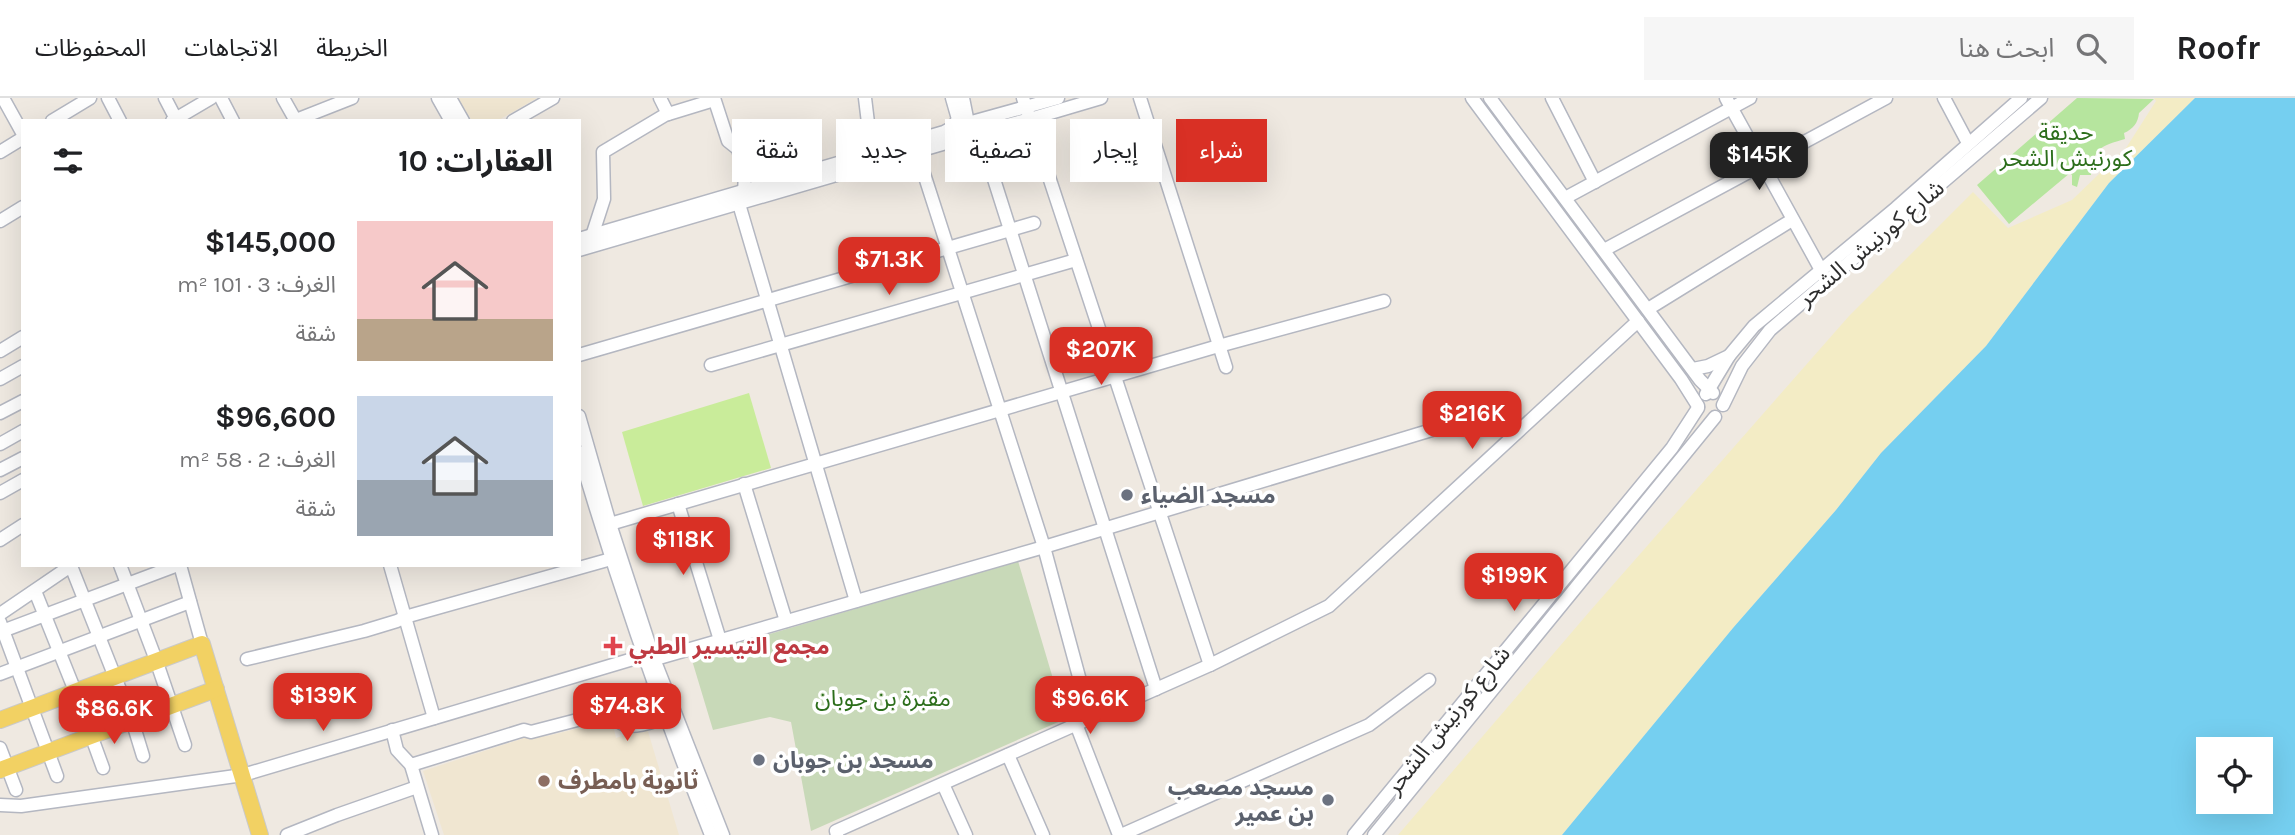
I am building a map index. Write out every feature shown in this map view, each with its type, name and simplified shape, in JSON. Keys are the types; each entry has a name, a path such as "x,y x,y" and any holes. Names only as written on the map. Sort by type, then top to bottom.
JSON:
{"main road":[{"path":"0,720 202,643 260,835"},
{"path":"4,768 216,689"}],"street":[{"path":"3,98 21,132"},
{"path":"55,119 90,98"},
{"path":"108,98 119,119"},
{"path":"165,98 175,119"},
{"path":"177,119 211,98"},
{"path":"221,98 232,119"},
{"path":"283,98 295,119"},
{"path":"299,119 352,98"},
{"path":"438,98 445,119"},
{"path":"450,98 462,119"},
{"path":"516,119 553,98"},
{"path":"660,98 668,114"},
{"path":"865,98 868,119"},
{"path":"931,136 953,127 957,115 952,98"},
{"path":"963,98 967,119"},
{"path":"983,119 1058,98"},
{"path":"1004,119 1026,108 1101,98"},
{"path":"1140,98 1226,367"},
{"path":"1472,98 1639,321 1681,379 1704,417 1715,417 1721,412 1723,405 1720,398 1710,392 1490,98"},
{"path":"1552,98 1595,182"},
{"path":"1566,198 1729,103 1750,98"},
{"path":"1604,250 1886,98"},
{"path":"1944,98 1968,143"},
{"name":"شارع كورنيش الشحر","path":"1710,392 1729,356 1754,326 1821,270 1900,211 2041,98"},
{"path":"585,237 604,198 603,152 668,114 714,99 728,141 738,149 745,174 744,192"},
{"name":"شارع كورنيش الشحر","path":"1723,405 1746,359 1770,330 2018,99"},
{"path":"1729,103 1821,270"},
{"path":"1026,108 1210,665"},
{"path":"0,152 21,137"},
{"path":"585,237 836,165"},
{"path":"581,249 836,176"},
{"path":"926,182 1044,547 1082,688 1076,724 1120,835 1370,725 1429,680"},
{"path":"994,182 1156,689"},
{"path":"739,205 856,601"},
{"path":"1,219 21,208"},
{"path":"1648,309 1793,220"},
{"path":"581,354 1034,223"},
{"path":"711,365 1076,260"},
{"path":"610,524 1219,346 1384,301"},
{"path":"837,835 836,831 1210,665 1329,606 1639,321"},
{"path":"0,351 21,338"},
{"path":"1693,369 1708,366 1729,356"},
{"path":"0,379 21,367"},
{"path":"1698,407 1700,399 1710,392"},
{"path":"0,413 21,402"},
{"name":"شارع كورنيش الشحر","path":"1354,835 1672,448 1698,407"},
{"name":"شارع كورنيش الشحر","path":"1374,835 1715,417"},
{"path":"581,423 654,688 711,835"},
{"path":"0,805 21,806 243,775 434,718 1044,547 1435,429"},
{"path":"0,444 21,432"},
{"path":"0,470 21,459"},
{"path":"581,459 611,559 648,659 723,835"},
{"path":"0,493 21,481"},
{"path":"744,484 786,621"},
{"path":"678,504 720,640"},
{"path":"0,540 21,526"},
{"path":"247,659 365,631 405,617 611,559"},
{"path":"0,614 70,567"},
{"path":"71,567 132,720 143,757"},
{"path":"121,567 185,745"},
{"path":"57,776 1,628 45,615 174,567"},
{"path":"180,567 202,643"},
{"path":"391,567 434,718"},
{"path":"34,591 60,651 103,768"},
{"path":"0,674 190,602"},
{"path":"1508,648 1521,656"},
{"path":"411,765 524,730 531,732 612,711 617,701 622,698 654,688"},
{"path":"612,711 620,723 628,726 665,718"},
{"path":"392,730 397,750 411,765 432,835"},
{"path":"0,748 4,768 16,790"},
{"path":"1008,755 1043,835"},
{"path":"943,783 966,835"},
{"path":"287,835 418,787"}],"shaded area":[{"path":"458,98 537,98 500,119 471,119"},
{"name":"ثانوية بامطرف","path":"612,720 616,738 647,728 679,835 444,835 423,771 536,734 547,736"}],"green space":[{"name":"حديقة كورنيش الشحر","path":"2077,98 2154,99 2139,113 2138,120 2130,130 2124,133 2125,139 2104,146 2096,154 2091,175 2080,175 2077,187 2072,185 2070,173 2009,224 1977,185"},
{"path":"749,393 771,468 643,506 622,432"},
{"name":"مقبرة بن جوبان","path":"1018,561 1065,719 811,831 791,722 770,717 713,730 691,657"}],"sand":[{"path":"2154,98 2195,98 2109,183 1986,346 1881,453 1562,835 1398,835 1849,316 1973,192 2008,228 2072,200 2126,148 2156,101"}],"water":[{"path":"2195,98 2295,98 2295,835 1562,835 1881,453 1986,346 2109,183"}],"place":[{"name":"مسجد الضياء","path":"1127,495"},
{"name":"مجمع التيسير الطبي","path":"613,646"},
{"name":"مسجد بن جوبان","path":"759,760"},
{"name":"ثانوية بامطرف","path":"544,781"},
{"name":"مسجد مصعب بن عمير","path":"1328,800"}]}
